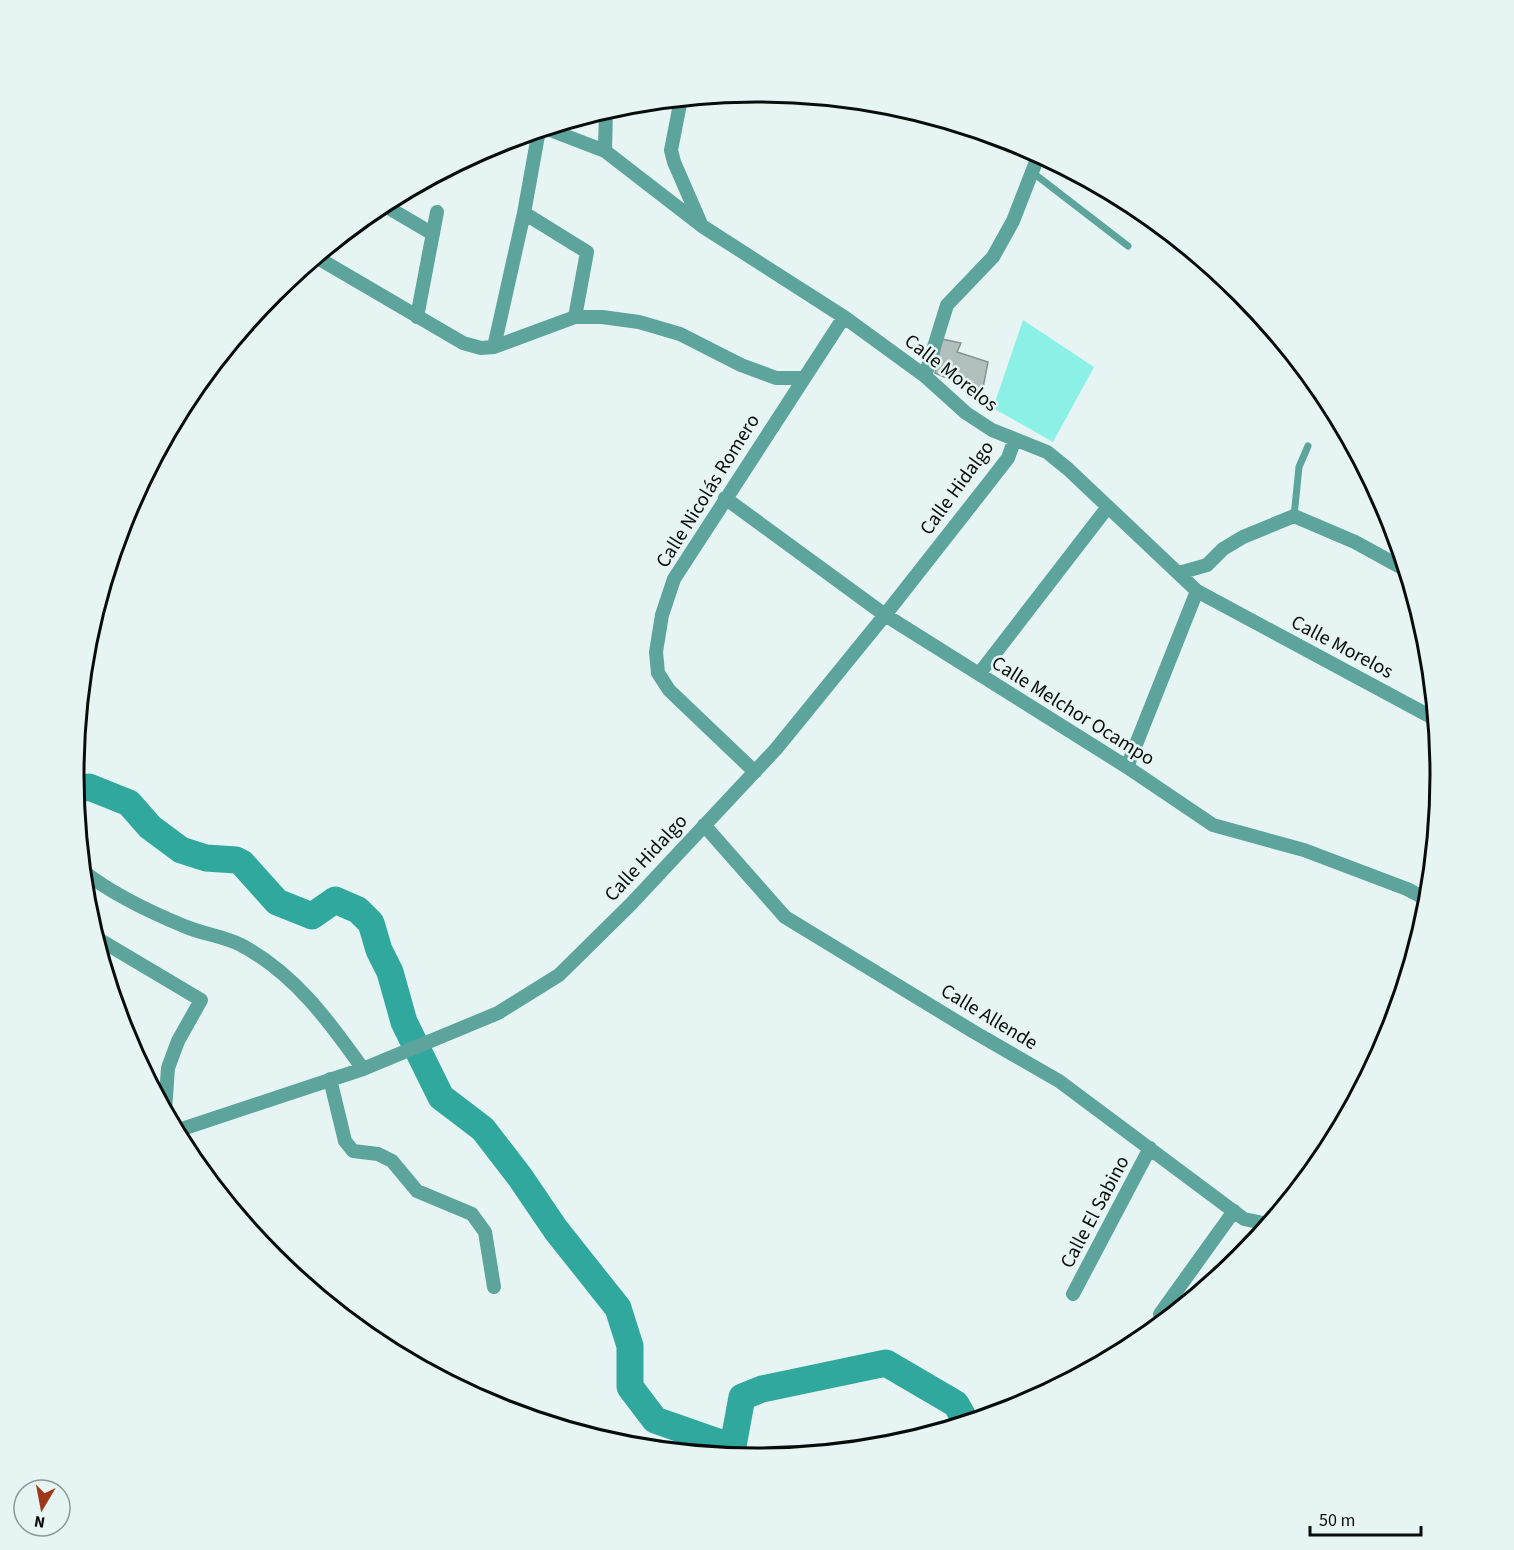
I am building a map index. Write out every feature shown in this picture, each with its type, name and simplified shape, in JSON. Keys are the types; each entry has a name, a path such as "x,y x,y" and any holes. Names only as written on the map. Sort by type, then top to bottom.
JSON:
{"street":[{"path":"679,107 671,150 702,226"},
{"path":"605,151 606,120"},
{"name":"Calle Morelos","path":"556,133 605,151 702,226 843,317 925,376 966,413 992,430 1047,452 1068,469 1197,591 1427,715"},
{"path":"494,347 524,213 537,139"},
{"path":"925,376 947,305 993,257 1013,222 1036,162"},
{"path":"392,210 433,234"},
{"path":"417,317 437,212"},
{"path":"524,213 587,252 575,318"},
{"path":"323,261 463,343 481,348 494,347 575,318 602,317 639,322 680,334 741,365 776,378 803,378"},
{"name":"Calle Nicolás Romero","path":"755,772 669,690 658,673 656,652 662,615 674,579 843,317"},
{"name":"Calle Hidalgo","path":"184,1128 364,1068 498,1013 559,975 631,903 776,749 1008,458 1015,439"},
{"name":"Calle Melchor Ocampo","path":"725,498 885,615 1127,767 1213,825 1304,850 1419,895"},
{"path":"979,674 1107,508"},
{"path":"1179,573 1207,565 1223,549 1243,537 1294,516 1355,542 1396,564"},
{"path":"1127,767 1197,591"},
{"name":"Calle Allende","path":"704,825 785,917 1059,1081 1234,1212 1244,1219 1260,1222"},
{"path":"92,877 133,902 185,927 239,944 272,965 324,1014 364,1068"},
{"path":"106,943 201,1000 178,1041 168,1068 166,1097"},
{"path":"330,1079 345,1141 353,1151 378,1154 392,1161 417,1191 472,1214 485,1232 494,1287"},
{"name":"Calle El Sabino","path":"1073,1294 1150,1148"},
{"path":"1160,1314 1234,1212"}],"lane":[{"path":"1032,171 1128,246"},
{"path":"1294,516 1299,468 1308,446"}],"shaded area":[{"path":"1023,320 1094,367 1053,442 993,408"}],"building":[{"path":"942,339 961,343 957,352 988,362 982,393 935,373"}],"waterway":[{"path":"84,788 89,787 129,803 150,827 181,850 206,858 236,860 242,863 277,902 312,916 335,900 358,910 371,923 379,950 390,972 404,1022 441,1097 483,1129 520,1177 556,1230 618,1308 630,1346 630,1387 655,1420 733,1446 742,1397 762,1389 886,1363 956,1404 962,1415"}]}
